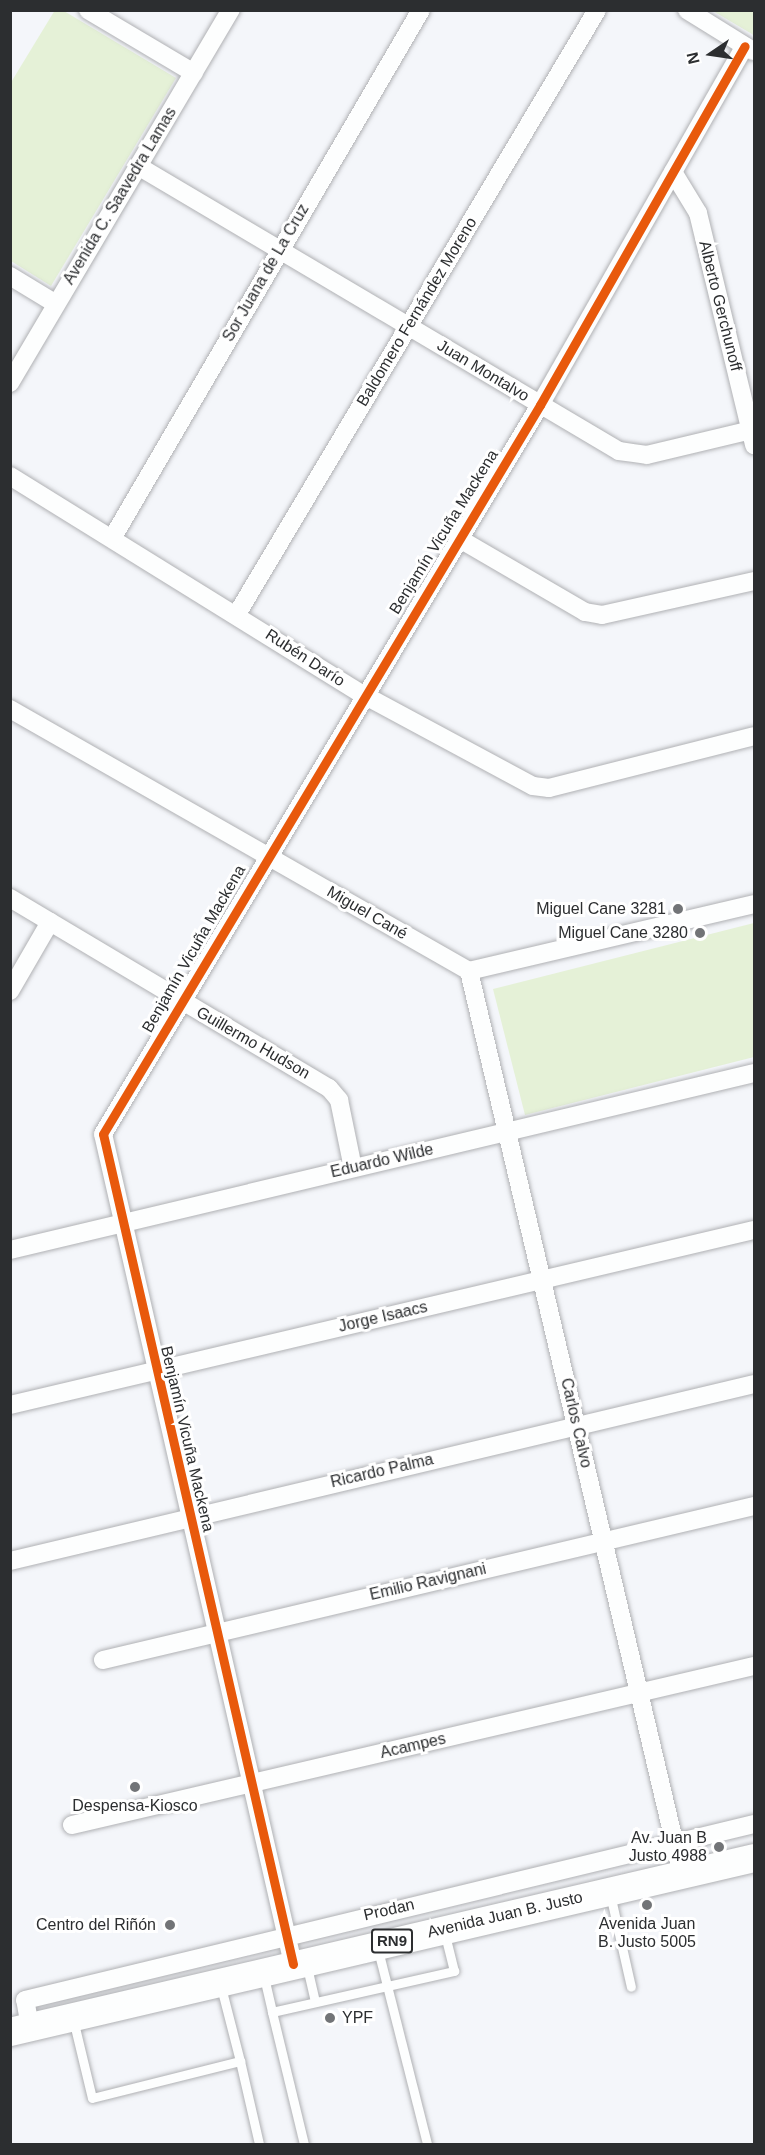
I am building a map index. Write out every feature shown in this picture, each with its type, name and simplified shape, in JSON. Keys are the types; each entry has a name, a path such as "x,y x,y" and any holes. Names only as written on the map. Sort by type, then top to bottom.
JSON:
{"main road":[{"name":"Avenida Juan B. Justo","path":"22,2020 72,2017 754,1858"}],"street":[{"path":"88,10 194,73"},
{"name":"Avenida C. Saavedra Lamas","path":"10,383 231,10"},
{"name":"Sor Juana de La Cruz","path":"113,537 421,10"},
{"name":"Baldomero Fernández Moreno","path":"237,614 597,10"},
{"path":"687,10 750,49"},
{"name":"Benjamín Vicuña Mackena","path":"300,1963 287,1934 120,1225 103,1134 362,694 540,405 673,172 750,49"},
{"name":"Juan Montalvo","path":"138,166 540,405 632,456 753,438"},
{"name":"Alberto Gerchunoff","path":"673,172 698,213 753,438"},
{"path":"10,276 56,304"},
{"name":"Rubén Darío","path":"10,476 113,537 362,694 540,788 754,736"},
{"path":"458,538 585,612 602,615 754,581"},
{"name":"Miguel Cané","path":"10,709 469,971"},
{"name":"Guillermo Hudson","path":"10,898 329,1088 339,1100 353,1168"},
{"path":"469,971 754,904"},
{"path":"10,991 50,922"},
{"name":"Carlos Calvo","path":"469,971 677,1843 682,1875"},
{"name":"Eduardo Wilde","path":"10,1250 754,1073"},
{"name":"Jorge Isaacs","path":"10,1405 754,1230"},
{"name":"Ricardo Palma","path":"10,1561 189,1516 754,1384"},
{"name":"Emilio Ravignani","path":"103,1660 754,1506"},
{"name":"Acampes","path":"72,1825 754,1666"},
{"name":"Prodan","path":"22,2020 287,1934 754,1824"}],"lane":[{"path":"609,1891 631,1987"},
{"path":"272,2012 454,1971 444,1929"},
{"path":"377,1945 427,2145"},
{"path":"300,1963 315,2002"},
{"path":"263,1972 304,2145"},
{"path":"220,1982 260,2145"},
{"path":"72,2017 92,2098 240,2061"}],"green space":[{"path":"55,10 64,11 176,78 51,286 11,261 10,84"},
{"path":"713,11 754,11 754,36 752,34"},
{"path":"754,923 754,1057 525,1115 493,989"}],"cycle path":[{"path":"293,1964 103,1134 540,405 745,46"}],"place":[{"name":"Miguel Cane 3281","path":"678,909"},
{"name":"Miguel Cane 3280","path":"700,933"},
{"name":"Despensa-Kiosco","path":"135,1787"},
{"name":"Av. Juan B Justo 4988","path":"719,1847"},
{"name":"Avenida Juan B. Justo 5005","path":"647,1905"},
{"name":"Centro del Riñón","path":"170,1925"},
{"name":"YPF","path":"330,2018"}]}
